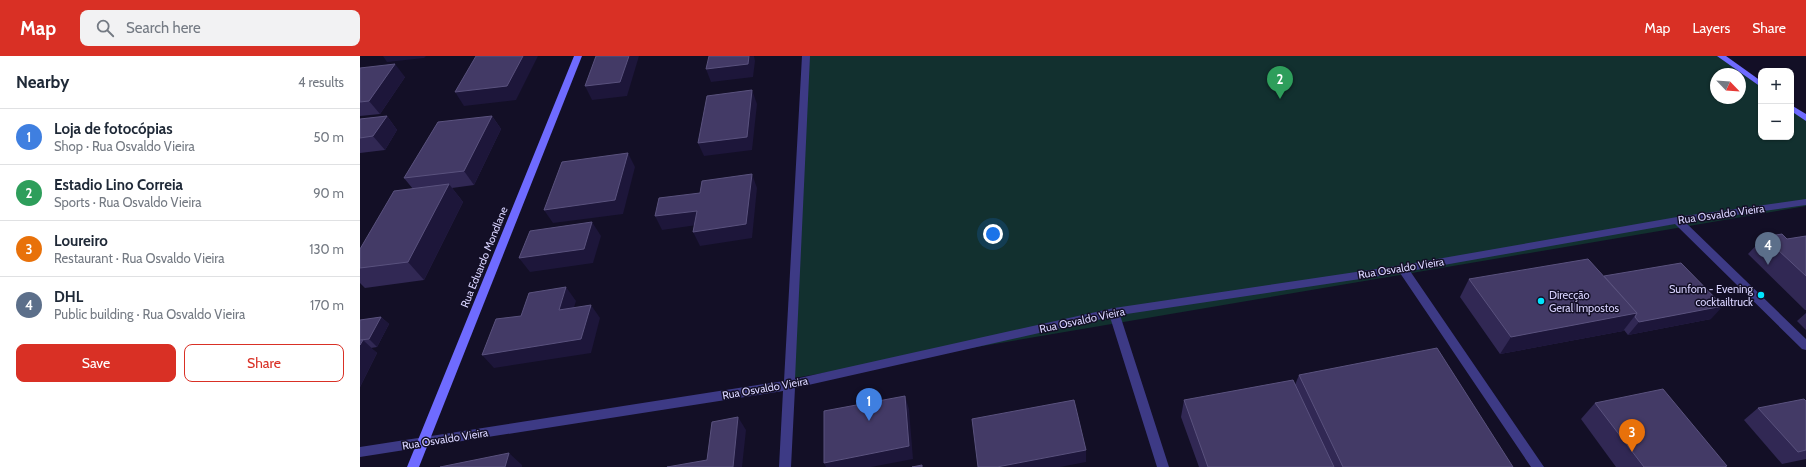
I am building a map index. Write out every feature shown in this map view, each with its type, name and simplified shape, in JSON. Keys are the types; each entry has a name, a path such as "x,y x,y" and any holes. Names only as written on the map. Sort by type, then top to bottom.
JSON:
{"street":[{"name":"Rua Eduardo Mondlane","path":"413,467 578,56"},
{"path":"785,467 806,56"},
{"path":"1721,56 1758,83"},
{"path":"1794,109 1806,118"},
{"name":"Rua Osvaldo Vieira","path":"360,452 788,385 1114,312 1403,269 1677,220 1806,202"},
{"path":"1677,220 1806,346"},
{"path":"1403,269 1538,467"},
{"path":"1114,312 1163,467"}],"green space":[{"path":"808,56 1720,56 1736,68 1710,68 1710,104 1746,104 1746,75 1758,84 1758,140 1794,140 1794,110 1806,119 1806,206 794,378"}],"building":[{"path":"476,56 523,56 507,86 455,92"},
{"path":"596,56 629,56 620,82 585,86"},
{"path":"709,56 749,56 748,64 706,69"},
{"path":"395,64 369,101 360,102 360,68"},
{"path":"752,90 747,137 698,143 707,96"},
{"path":"387,116 373,136 360,138 360,119"},
{"path":"492,116 464,171 404,178 438,122"},
{"path":"628,153 615,200 544,210 562,162"},
{"path":"752,174 746,224 693,232 697,211 655,216 659,198 700,193 702,181"},
{"path":"449,184 408,262 360,268 360,249 394,191"},
{"path":"592,222 584,249 519,258 530,231"},
{"path":"1782,234 1787,239 1806,236 1806,276 1764,237"},
{"path":"1588,259 1637,313 1511,337 1469,279"},
{"path":"1681,263 1723,306 1639,322 1635,317 1637,313 1604,276"},
{"path":"566,287 559,310 591,305 581,339 482,355 496,319 521,316 529,293"},
{"path":"381,317 369,339 360,340 360,320"},
{"path":"1437,348 1513,467 1343,467 1299,375"},
{"path":"1293,380 1334,467 1208,467 1184,400"},
{"path":"1663,389 1727,466 1644,467 1595,403"},
{"path":"905,396 909,446 824,463 824,411"},
{"path":"1804,399 1806,401 1806,450 1798,452 1758,408"},
{"path":"1074,400 1086,450 997,467 978,467 972,419"},
{"path":"738,417 733,467 667,467 707,460 712,422"},
{"path":"509,453 505,467 440,467"}],"place":[{"name":"Estadio Lino Correia","path":"1280,99"},
{"name":"DHL","path":"1768,265"},
{"name":"Sunfom - Evening cocktailtruck","path":"1761,295"},
{"name":"Direcção Geral Impostos","path":"1541,301"},
{"name":"Loja de fotocópias","path":"869,421"},
{"name":"Loureiro","path":"1632,452"}]}
